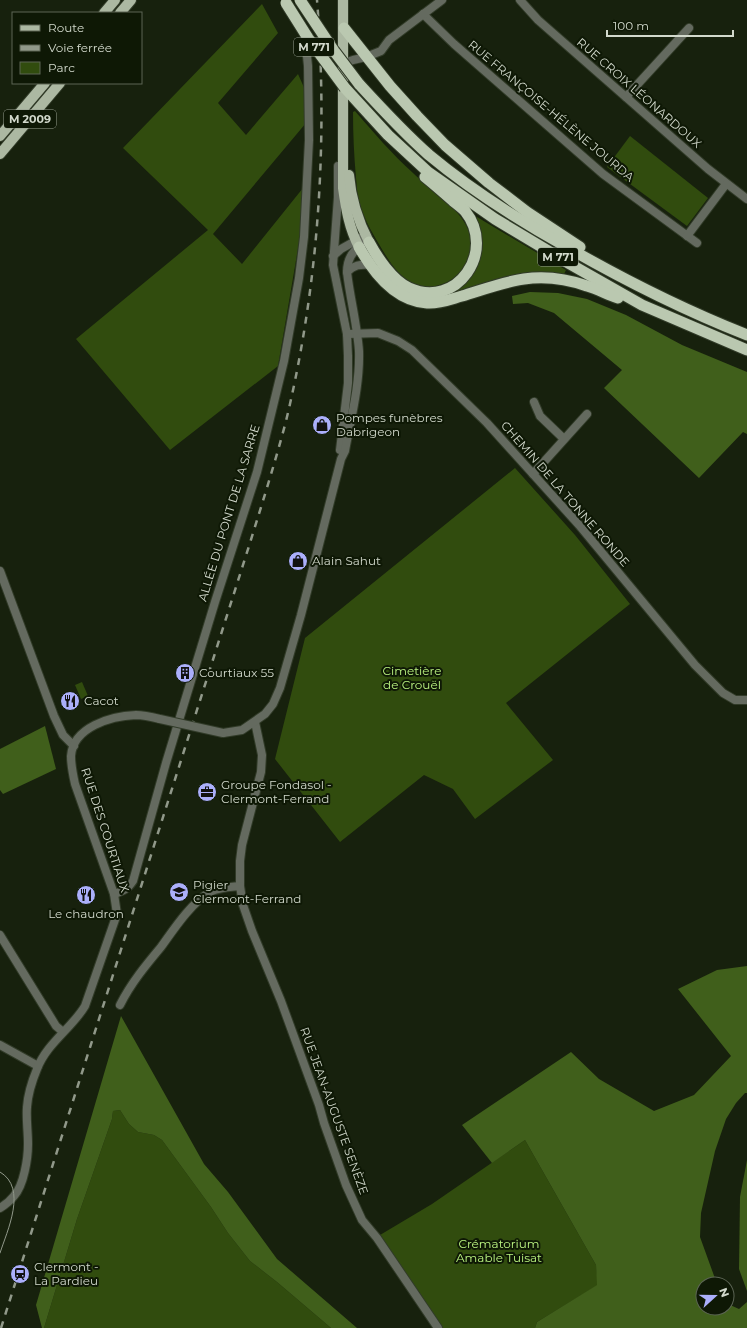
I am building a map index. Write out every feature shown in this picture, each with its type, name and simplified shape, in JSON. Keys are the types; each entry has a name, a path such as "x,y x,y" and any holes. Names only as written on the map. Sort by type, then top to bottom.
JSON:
{"highway":[{"name":"M 771","path":"300,0 334,52 359,84 401,129 460,179 491,202 603,268 670,302 747,335"},
{"name":"M 771","path":"285,1 308,38 331,70 361,107 388,135 428,172 495,219 642,305 747,350"},
{"path":"344,28 366,57 417,116 445,145 489,183 527,212 580,246 603,268"},
{"path":"367,238 382,264 394,277 408,287 426,293 443,290 458,284 471,268 474,256 476,240 473,225 465,211 401,156 388,135"},
{"path":"357,244 370,265 391,288 412,300 427,303 443,302 524,279 553,278 588,286 616,298 642,305"}],"main road":[{"path":"105,12 115,0"},
{"path":"121,12 131,0"},
{"path":"343,0 343,188 350,228 357,244"},
{"name":"M 2009","path":"0,136 44,84"},
{"name":"M 2009","path":"0,154 59,84"},
{"path":"344,136 347,147 350,187 355,211 367,238"}],"street":[{"path":"344,71 350,61 366,57 381,50 389,40 442,0"},
{"name":"RUE CROIX LÉONARDOUX","path":"520,0 538,20 726,184 747,199"},
{"name":"RUE FRANÇOISE-HÉLÈNE JOURDA","path":"423,14 454,44 603,174 697,243"},
{"path":"626,97 689,28"},
{"name":"ALLÉE DU PONT DE LA SARRE","path":"114,894 124,891 130,887 133,881 166,763 215,602 257,472 284,361 299,278 304,237 310,140 306,47"},
{"path":"341,459 340,451 348,383 347,334 335,277 333,256 338,197 338,148 344,136"},
{"path":"687,236 726,184"},
{"path":"333,256 341,249 357,244 367,238"},
{"path":"0,571 52,712 64,735 74,746 78,738 84,732 105,721 119,717 136,715 160,718 223,733 242,730 265,714 273,704 280,688 341,459 345,451 355,400 359,370 357,334 347,264 357,244"},
{"path":"347,272 352,267 360,264 370,265"},
{"name":"CHEMIN DE LA TONNE RONDE","path":"347,334 378,333 398,341 412,350 487,424 579,525 695,665 723,693 735,700 747,700"},
{"path":"534,402 540,416 564,439"},
{"path":"533,474 587,414"},
{"name":"RUE JEAN-AUGUSTE SENÈZE","path":"255,722 262,755 261,772 242,845 240,886 244,905 252,931 281,1002 319,1105 346,1185 362,1220 377,1238 438,1328"},
{"name":"RUE DES COURTIAUX","path":"0,1208 15,1196 22,1180 26,1163 28,1143 26,1123 27,1108 30,1089 38,1066 46,1053 63,1032 80,1016 115,924 117,914 114,894 75,784 71,755 74,746"},
{"path":"120,1004 140,973 177,925 201,898 216,890 240,886"},
{"path":"0,935 56,1026 63,1032"},
{"path":"0,1046 38,1066"}],"green space":[{"path":"262,4 278,33 218,103 246,135 298,74 306,92 306,123 213,234 242,264 303,188 301,231 278,366 170,450 76,339 208,230 123,148"},
{"path":"355,111 420,180 451,205 468,229 471,238 471,247 467,263 462,271 448,282 427,288 407,280 390,262 367,223 358,195 353,137 353,112"},
{"path":"630,136 708,198 687,226 607,167"},
{"path":"477,217 566,270 563,276 450,296 449,292 474,270 474,219"},
{"path":"530,292 558,293 587,299 626,315 682,345 747,372 747,434 743,432 699,478 604,388 622,370 554,313 528,303 513,304 512,296"},
{"name":"Cimetière de Crouël","path":"515,468 575,535 630,604 506,703 553,760 475,819 453,789 424,775 340,842 275,759 305,638"},
{"path":"82,682 88,696 81,699 75,685"},
{"path":"45,726 56,769 3,794 0,790 0,749"},
{"path":"747,966 747,1093 745,1093 736,1103 726,1119 715,1151 701,1213 700,1237 714,1276 695,1276 695,1316 735,1316 735,1307 739,1309 747,1302 747,1328 535,1328 537,1322 597,1285 596,1265 525,1140 492,1163 462,1125 571,1052 599,1079 654,1111 694,1095 731,1056 678,989 717,970"},
{"path":"121,1016 204,1164 228,1192 277,1259 357,1328 331,1328 250,1261 228,1233 162,1140 154,1135 138,1132 129,1124 120,1110 113,1111 112,1119 77,1219 44,1328 42,1328 36,1305"},
{"path":"120,1110 129,1124 138,1132 154,1135 162,1140 228,1233 250,1261 331,1328 44,1328 77,1219 112,1119 113,1111"},
{"name":"Crématorium Amable Tuisat","path":"525,1140 596,1265 598,1285 537,1322 535,1328 443,1328 380,1235 432,1204"},
{"path":"747,1160 747,1291 739,1269 740,1197"}],"tram line":[{"path":"0,1172 8,1179 13,1188 14,1199 10,1222 0,1253"}],"railway":[{"path":"1,1328 249,546 286,421 306,317 318,212 321,159 321,106 317,0"}],"place":[{"name":"Pompes funèbres Dabrigeon","path":"322,425"},
{"name":"Alain Sahut","path":"298,561"},
{"name":"Courtiaux 55","path":"185,673"},
{"name":"Cacot","path":"70,701"},
{"name":"Groupe Fondasol - Clermont-Ferrand","path":"207,792"},
{"name":"Pigier Clermont-Ferrand","path":"179,892"},
{"name":"Le chaudron","path":"86,895"},
{"name":"Clermont - La Pardieu","path":"20,1274"}]}
